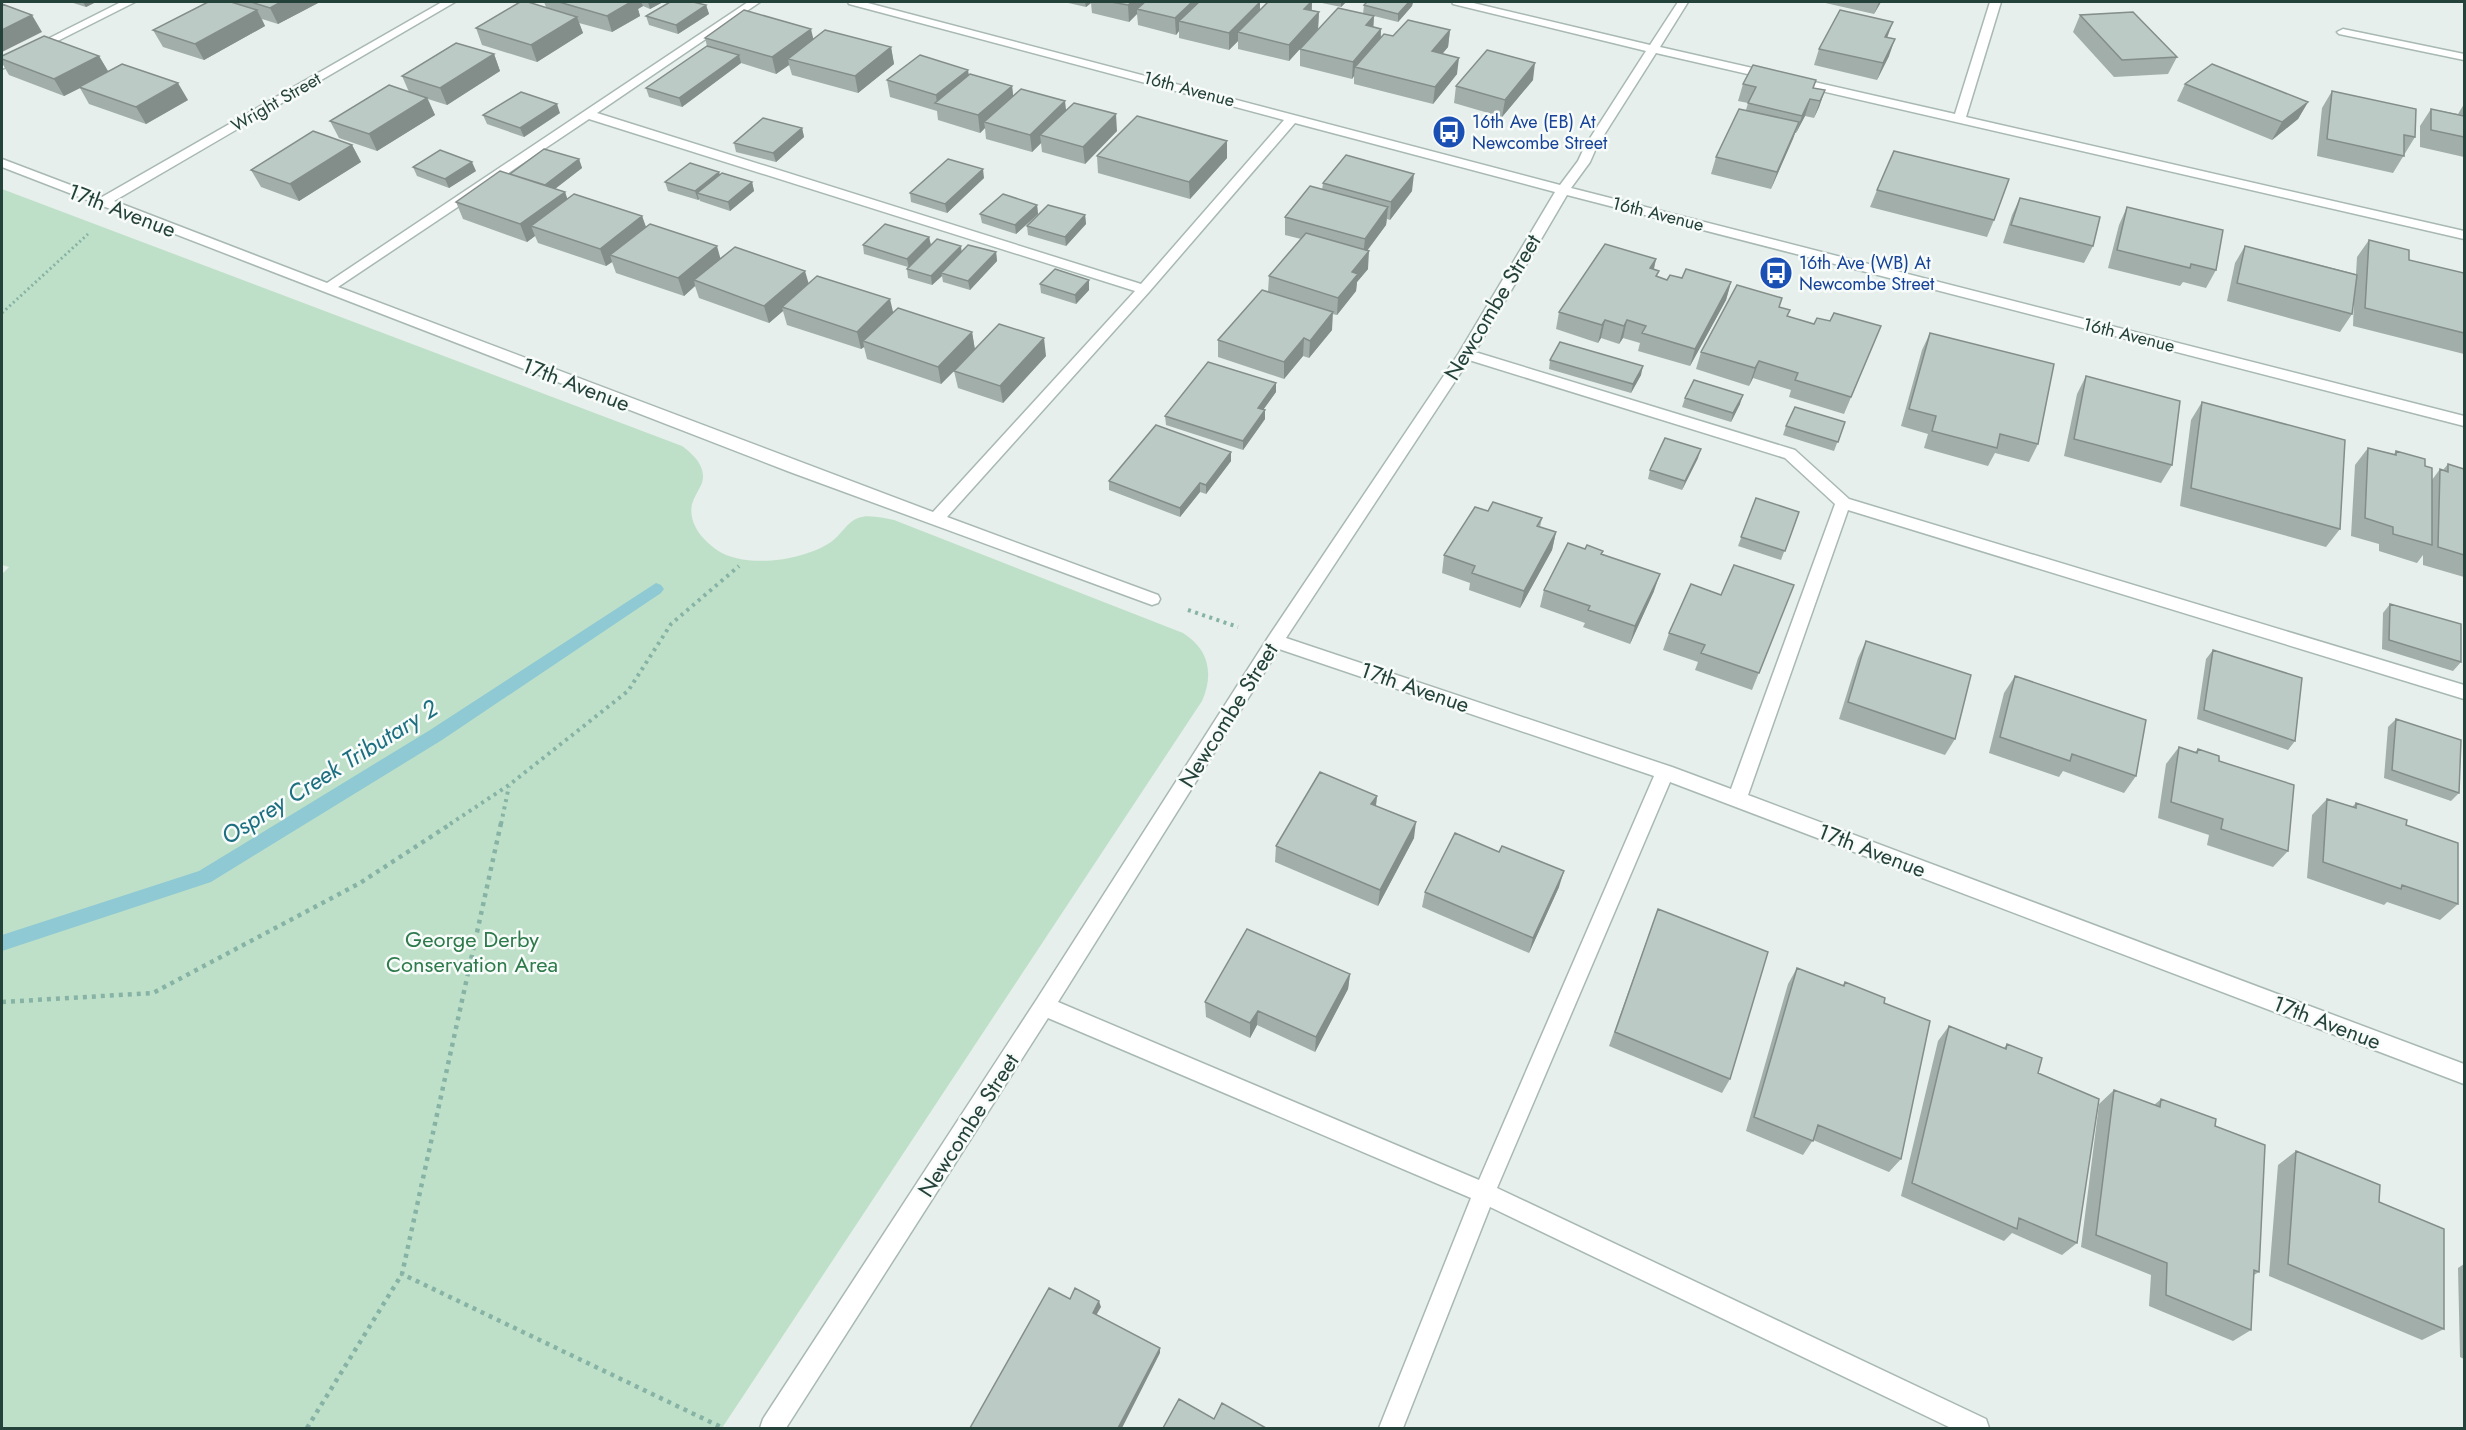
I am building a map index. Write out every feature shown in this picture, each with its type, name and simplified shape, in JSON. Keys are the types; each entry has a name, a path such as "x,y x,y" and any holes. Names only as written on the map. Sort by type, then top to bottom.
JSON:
{"street":[{"path":"2,66 129,2"},
{"name":"Wright Street","path":"102,202 137,184 449,2"},
{"path":"328,288 755,2"},
{"name":"16th Avenue","path":"853,2 1563,190 2464,421"},
{"path":"1457,2 2464,235"},
{"name":"Newcombe Street","path":"772,1428 1044,1006 1275,641 1466,354 1563,190 1584,162 1591,147 1683,2"},
{"path":"1960,118 1996,2"},
{"path":"2343,32 2464,57"},
{"path":"589,115 1144,289"},
{"path":"935,520 1144,289 1293,117"},
{"name":"17th Avenue","path":"2,163 935,520 1152,599"},
{"path":"1466,354 1790,454 1843,503 2464,692"},
{"path":"1737,799 1843,503"},
{"name":"17th Avenue","path":"1275,641 1665,772 2464,1074"},
{"path":"1391,1428 1484,1193 1665,772"},
{"path":"1044,1006 1484,1193 1977,1428"}],"path":[{"path":"2,312 94,229"},
{"path":"2,1002 153,993 360,883 509,785 628,691 671,624 739,566"},
{"path":"1152,599 1205,615 1275,641"},
{"path":"307,1428 402,1274 509,785"},
{"path":"402,1274 723,1428"}],"green space":[{"name":"George Derby Conservation Area","path":"2,189 682,446 694,457 703,472 702,483 692,504 694,524 706,541 729,556 758,561 790,558 819,549 831,542 858,518 871,516 894,520 1183,633 1192,639 1204,654 1208,681 1202,701 722,1428 2,1428 2,574 9,567 2,565"}],"building":[{"path":"208,2 231,2 257,10 195,44 153,30"},
{"path":"251,2 281,2 270,8"},
{"path":"520,2 528,2 577,17 531,45 476,28"},
{"path":"559,2 631,2 607,16"},
{"path":"670,2 693,2 706,5 676,25 646,16"},
{"path":"1111,2 1132,2 1128,5"},
{"path":"1145,2 1192,2 1175,18 1137,9"},
{"path":"1199,2 1260,2 1229,33 1179,21"},
{"path":"1268,2 1311,2 1304,9 1319,12 1289,45 1238,32"},
{"path":"1367,2 1409,2 1398,14 1364,5"},
{"path":"2,4 32,15 2,30"},
{"path":"1338,8 1374,16 1366,25 1381,29 1353,62 1300,49"},
{"path":"744,10 811,29 772,57 705,38"},
{"path":"1840,10 1893,22 1885,37 1895,39 1883,63 1819,49"},
{"path":"2133,12 2177,57 2122,60 2080,15"},
{"path":"1408,20 1450,30 1432,51 1459,58 1435,87 1355,67 1384,34 1393,36"},
{"path":"825,30 891,47 855,76 788,59"},
{"path":"44,36 99,56 54,79 2,59 2,56"},
{"path":"456,43 494,54 440,88 402,76"},
{"path":"707,46 739,55 679,98 646,88"},
{"path":"1487,50 1535,63 1505,100 1456,86"},
{"path":"920,55 968,70 936,95 887,80"},
{"path":"122,64 178,83 136,107 79,87"},
{"path":"2212,64 2308,102 2282,122 2185,84"},
{"path":"1753,65 1816,80 1813,88 1825,90 1820,101 1810,99 1802,116 1748,103 1756,87 1743,84"},
{"path":"970,74 1012,86 978,115 935,103"},
{"path":"389,85 427,98 369,134 330,121"},
{"path":"1021,89 1065,101 1030,135 984,122"},
{"path":"2332,91 2416,109 2415,137 2404,135 2404,156 2327,139"},
{"path":"521,92 557,104 520,128 483,115"},
{"path":"1074,103 1116,114 1083,147 1040,135"},
{"path":"1739,109 1799,122 1777,172 1716,157"},
{"path":"2431,109 2464,116 2464,137 2431,130"},
{"path":"1137,116 1227,141 1189,182 1097,156"},
{"path":"763,118 802,128 773,153 734,143"},
{"path":"313,131 352,145 290,184 251,170"},
{"path":"544,149 579,159 545,185 510,174"},
{"path":"440,150 472,162 445,179 413,167"},
{"path":"1894,151 2009,179 1994,220 1877,190"},
{"path":"1346,155 1414,174 1391,202 1323,183"},
{"path":"948,159 983,169 945,204 910,193"},
{"path":"690,163 719,172 695,191 665,182"},
{"path":"500,171 565,192 520,224 456,202"},
{"path":"722,173 752,182 728,202 697,193"},
{"path":"1310,186 1388,207 1365,239 1285,217"},
{"path":"574,194 642,216 600,249 531,226"},
{"path":"1003,194 1037,205 1015,225 980,214"},
{"path":"2020,198 2100,217 2093,246 2011,225"},
{"path":"1048,205 1085,215 1065,237 1027,226"},
{"path":"2127,207 2223,230 2216,270 2191,264 2190,268 2117,250"},
{"path":"650,224 717,246 678,278 610,255"},
{"path":"885,224 929,237 907,259 863,245"},
{"path":"1306,233 1369,251 1352,272 1358,274 1338,298 1269,276"},
{"path":"937,239 961,246 931,276 907,269"},
{"path":"2369,240 2409,250 2409,260 2464,273 2464,333 2365,308"},
{"path":"1605,244 1656,259 1650,268 1659,271 1656,276 1667,280 1670,275 1682,278 1686,269 1731,282 1695,349 1642,333 1646,326 1627,320 1624,326 1605,320 1602,325 1559,312"},
{"path":"968,245 996,252 968,281 941,273"},
{"path":"2245,246 2357,275 2352,314 2237,283"},
{"path":"735,247 805,271 764,306 694,280"},
{"path":"1055,269 1089,280 1075,295 1040,284"},
{"path":"817,276 890,299 857,332 782,307"},
{"path":"1737,285 1782,298 1779,307 1790,310 1787,316 1814,324 1817,318 1830,321 1834,313 1881,326 1851,397 1795,380 1798,373 1759,361 1755,368 1701,352"},
{"path":"1262,290 1333,312 1310,341 1304,338 1284,362 1218,340"},
{"path":"898,308 972,332 938,367 863,341"},
{"path":"999,324 1044,338 1000,386 954,371"},
{"path":"1930,333 2054,364 2038,444 2000,434 1997,448 1932,431 1936,416 1909,409"},
{"path":"1560,342 1643,366 1633,384 1550,360"},
{"path":"1208,362 1276,383 1258,408 1265,410 1243,441 1165,416"},
{"path":"2086,376 2180,401 2172,465 2074,439"},
{"path":"1694,380 1743,395 1733,413 1685,398"},
{"path":"2202,402 2345,440 2340,529 2191,488"},
{"path":"1795,407 1845,422 1838,442 1786,426"},
{"path":"1156,425 1231,452 1206,485 1200,483 1180,508 1109,481"},
{"path":"1665,438 1701,449 1685,481 1650,470"},
{"path":"2368,448 2396,455 2396,451 2425,459 2425,466 2432,468 2432,545 2393,534 2393,527 2365,518"},
{"path":"2448,464 2464,469 2464,555 2438,547 2440,469 2448,472"},
{"path":"1756,498 1799,512 1785,551 1741,537"},
{"path":"1493,502 1542,518 1537,526 1556,532 1524,591 1472,573 1475,566 1444,555 1475,507 1488,511"},
{"path":"1568,543 1585,549 1587,545 1603,551 1601,554 1660,574 1635,626 1588,610 1590,606 1544,590"},
{"path":"1734,565 1794,585 1759,673 1701,653 1705,645 1669,633 1691,584 1721,595"},
{"path":"2390,604 2461,624 2461,662 2389,640"},
{"path":"1866,641 1971,675 1955,739 1848,702"},
{"path":"2213,650 2302,678 2295,741 2204,710"},
{"path":"2015,676 2146,720 2136,776 2072,754 2070,761 2000,737"},
{"path":"2396,719 2461,740 2459,793 2392,770"},
{"path":"2179,747 2197,753 2198,749 2219,756 2219,761 2294,785 2288,851 2221,829 2223,819 2171,802"},
{"path":"1320,772 1377,796 1371,804 1416,822 1380,890 1276,846"},
{"path":"2327,799 2356,808 2356,803 2407,820 2406,825 2458,843 2458,904 2402,885 2401,889 2323,862"},
{"path":"1455,833 1499,852 1502,846 1564,871 1533,938 1425,892"},
{"path":"1658,909 1768,952 1730,1079 1615,1032"},
{"path":"1247,929 1350,974 1316,1037 1258,1011 1250,1023 1205,1002"},
{"path":"1797,968 1844,986 1845,982 1885,998 1884,1003 1930,1021 1901,1159 1818,1125 1813,1141 1754,1117"},
{"path":"1949,1026 2006,1049 2007,1044 2042,1058 2038,1073 2099,1099 2077,1243 2019,1218 2017,1229 1912,1183"},
{"path":"2114,1090 2160,1107 2161,1099 2216,1119 2215,1126 2265,1145 2259,1272 2254,1270 2251,1330 2166,1295 2167,1263 2096,1235"},
{"path":"2296,1151 2380,1185 2379,1202 2444,1229 2444,1329 2288,1264"},
{"path":"1049,1288 1070,1299 1075,1288 1099,1301 1093,1313 1160,1348 1118,1428 970,1428"},
{"path":"1179,1399 1214,1419 1222,1403 1266,1428 1163,1428"}],"waterway":[{"name":"Osprey Creek Tributary 2","path":"2,943 205,877 436,735 656,589"}],"place":[{"name":"16th Ave (EB) At Newcombe Street","path":"1449,132"},
{"name":"16th Ave (WB) At Newcombe Street","path":"1776,273"}]}
